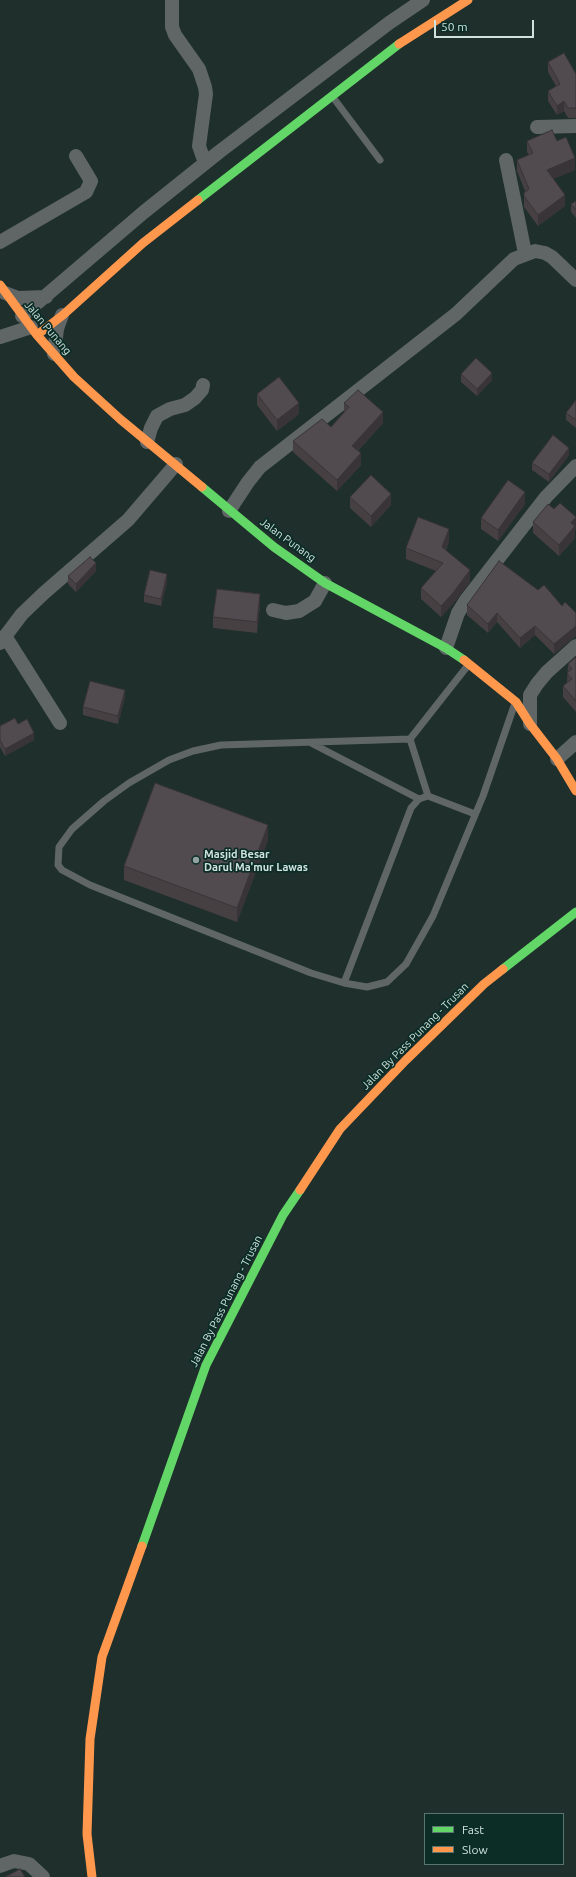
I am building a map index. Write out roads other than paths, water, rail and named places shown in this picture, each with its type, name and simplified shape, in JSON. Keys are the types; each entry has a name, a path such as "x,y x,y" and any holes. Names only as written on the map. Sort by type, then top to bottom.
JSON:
{"street":[{"path":"172,0 172,27 175,35 199,69 205,87 206,94 199,146 205,163"},
{"path":"22,316 144,212 205,163 389,23 423,0"},
{"path":"0,337 34,331 62,315 143,243 399,44 468,0"},
{"path":"537,127 576,126"},
{"path":"0,242 86,192 91,181 76,156"},
{"path":"506,160 525,253"},
{"path":"229,511 260,467 450,318 514,259 525,253 535,251 545,253 552,257 576,280"},
{"path":"3,289 18,298 46,297"},
{"name":"Jalan Punang","path":"3,289 34,331 74,377 120,419 176,464 229,511 274,547 325,583 446,648 469,663 516,702 530,724 557,759 576,791"},
{"path":"54,354 56,330 62,315"},
{"path":"147,442 151,428 157,416 170,409 184,406 195,398 202,390 203,385"},
{"path":"60,723 2,640 22,614 44,593 128,520 176,464"},
{"path":"446,648 458,613 466,600 546,496 576,466"},
{"path":"273,610 286,613 299,611 315,601 325,583"},
{"path":"530,724 530,696 537,684 547,672 576,646"},
{"path":"557,759 576,742"},
{"name":"Jalan By Pass Punang - Trusan","path":"92,1877 86,1834 90,1738 102,1657 206,1365 283,1215 340,1129 406,1060 484,984 576,912"},
{"path":"0,1866 14,1861 29,1864 43,1877"}],"lane":[{"path":"332,96 380,160"},
{"path":"469,663 410,739 221,745 192,751 169,760 128,783 76,825 62,841 59,847 58,865 62,870 90,885 311,973 344,983 367,987 387,982 406,964 433,916 483,796 516,702"},
{"path":"410,739 428,796"},
{"path":"311,743 419,799"},
{"path":"344,983 411,808 419,799 428,796 475,814"}],"place":[{"name":"Masjid Besar Darul Ma'mur Lawas","path":"196,860"}]}
